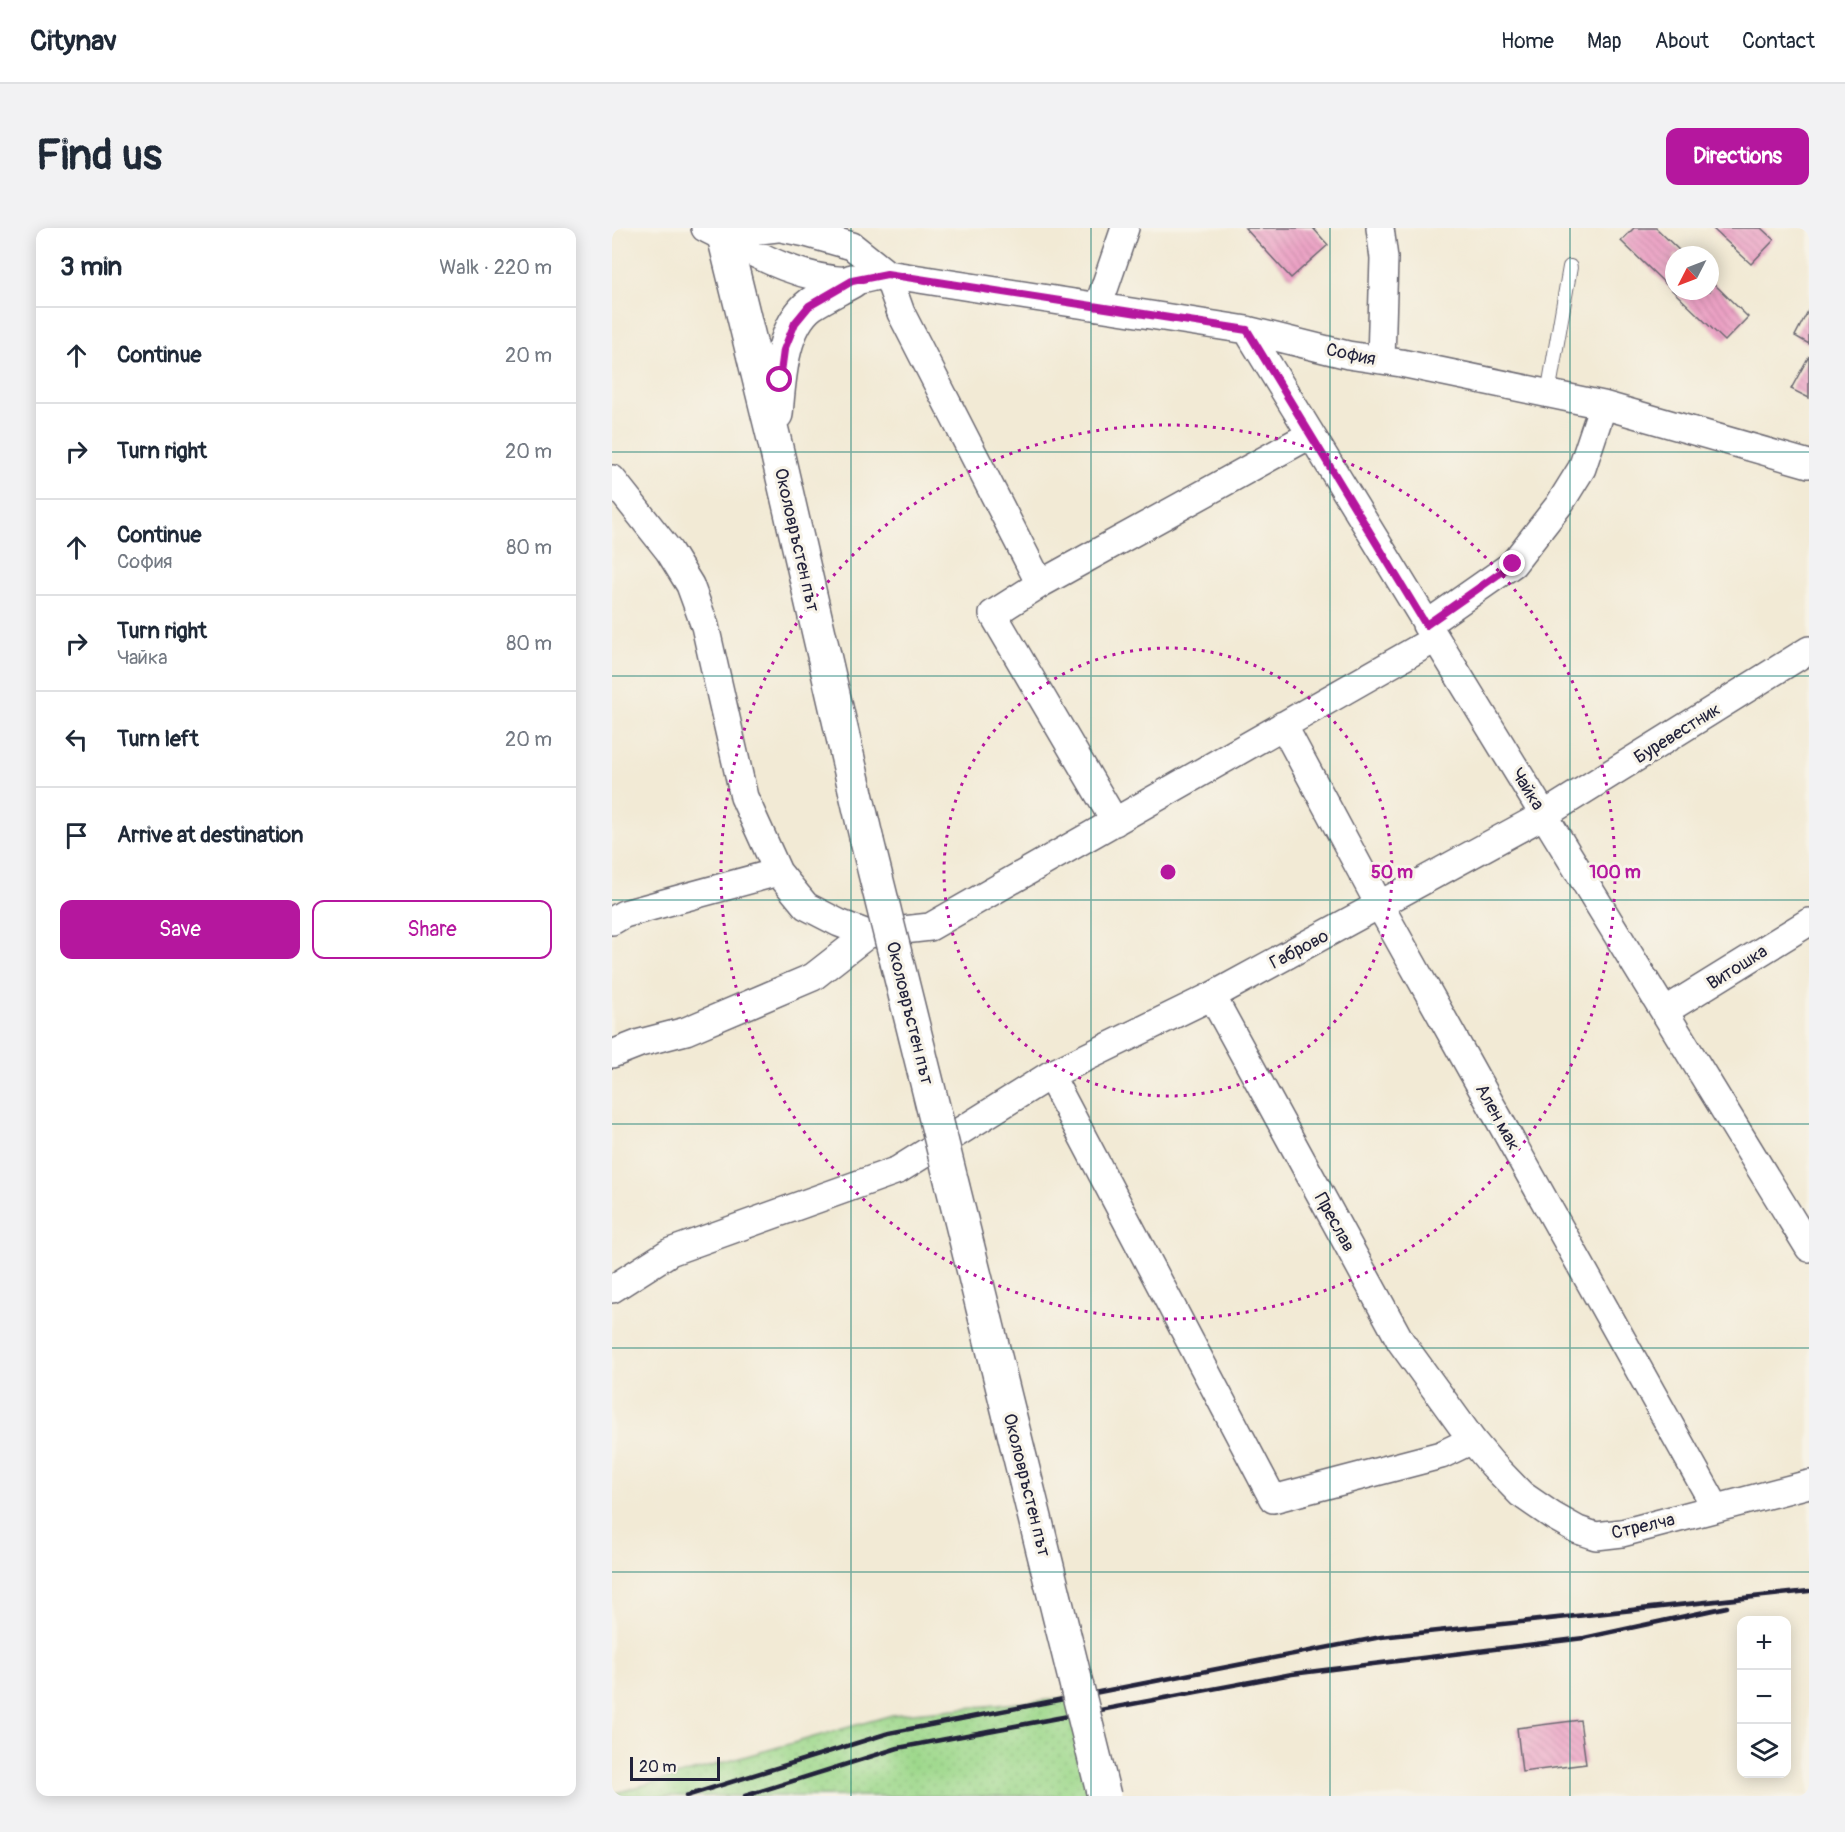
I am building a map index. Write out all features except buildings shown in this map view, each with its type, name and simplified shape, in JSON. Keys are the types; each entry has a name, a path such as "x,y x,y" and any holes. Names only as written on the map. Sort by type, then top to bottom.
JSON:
{"main road":[{"name":"Околовръстен път","path":"717,231 774,440 867,840 1104,1796"},
{"path":"774,440 784,350 795,323 809,306 852,281"}],"street":[{"path":"717,231 779,228 806,232 852,246 887,274 902,313 1040,584"},
{"path":"1098,307 1125,228"},
{"path":"1379,229 1384,258 1381,360"},
{"path":"717,231 778,266 818,277 852,281 887,274"},
{"name":"София","path":"887,274 1247,330 1348,355 1603,405 1809,464"},
{"name":"Чайка","path":"1247,330 1809,1248"},
{"path":"612,479 669,551 690,585 705,626 744,796 778,872 807,906 839,923 868,933 930,927 1283,725 1430,632 1513,564 1559,505 1582,468 1603,405"},
{"path":"1115,822 993,614 1040,584 1310,435"},
{"name":"Буревестник","path":"1544,815 1809,650"},
{"name":"Ален мак","path":"1283,725 1380,906 1716,1508"},
{"name":"Габрово","path":"612,1289 670,1252 898,1170 1050,1075 1212,996 1544,815"},
{"path":"612,921 624,914 778,872"},
{"name":"Витошка","path":"1665,1011 1809,922"},
{"path":"612,1054 639,1043 686,1031 813,976 868,933"},
{"name":"Преслав","path":"1212,996 1401,1342 1472,1440"},
{"path":"1050,1075 1273,1499 1441,1455 1472,1440"},
{"name":"Стрелча","path":"1472,1440 1521,1494 1561,1521 1596,1536 1622,1533 1809,1484"}],"lane":[{"path":"1548,394 1570,267"}],"green space":[{"path":"1068,1698 1095,1796 612,1796 612,1794 892,1715"}],"railway":[{"path":"686,1796 889,1733 1381,1637 1809,1591"},
{"path":"745,1796 898,1748 1292,1674 1584,1638 1727,1607"}],"route":[{"path":"780,380 784,350 795,323 809,306 852,281 887,274 1247,330 1426,625 1513,564"}]}
